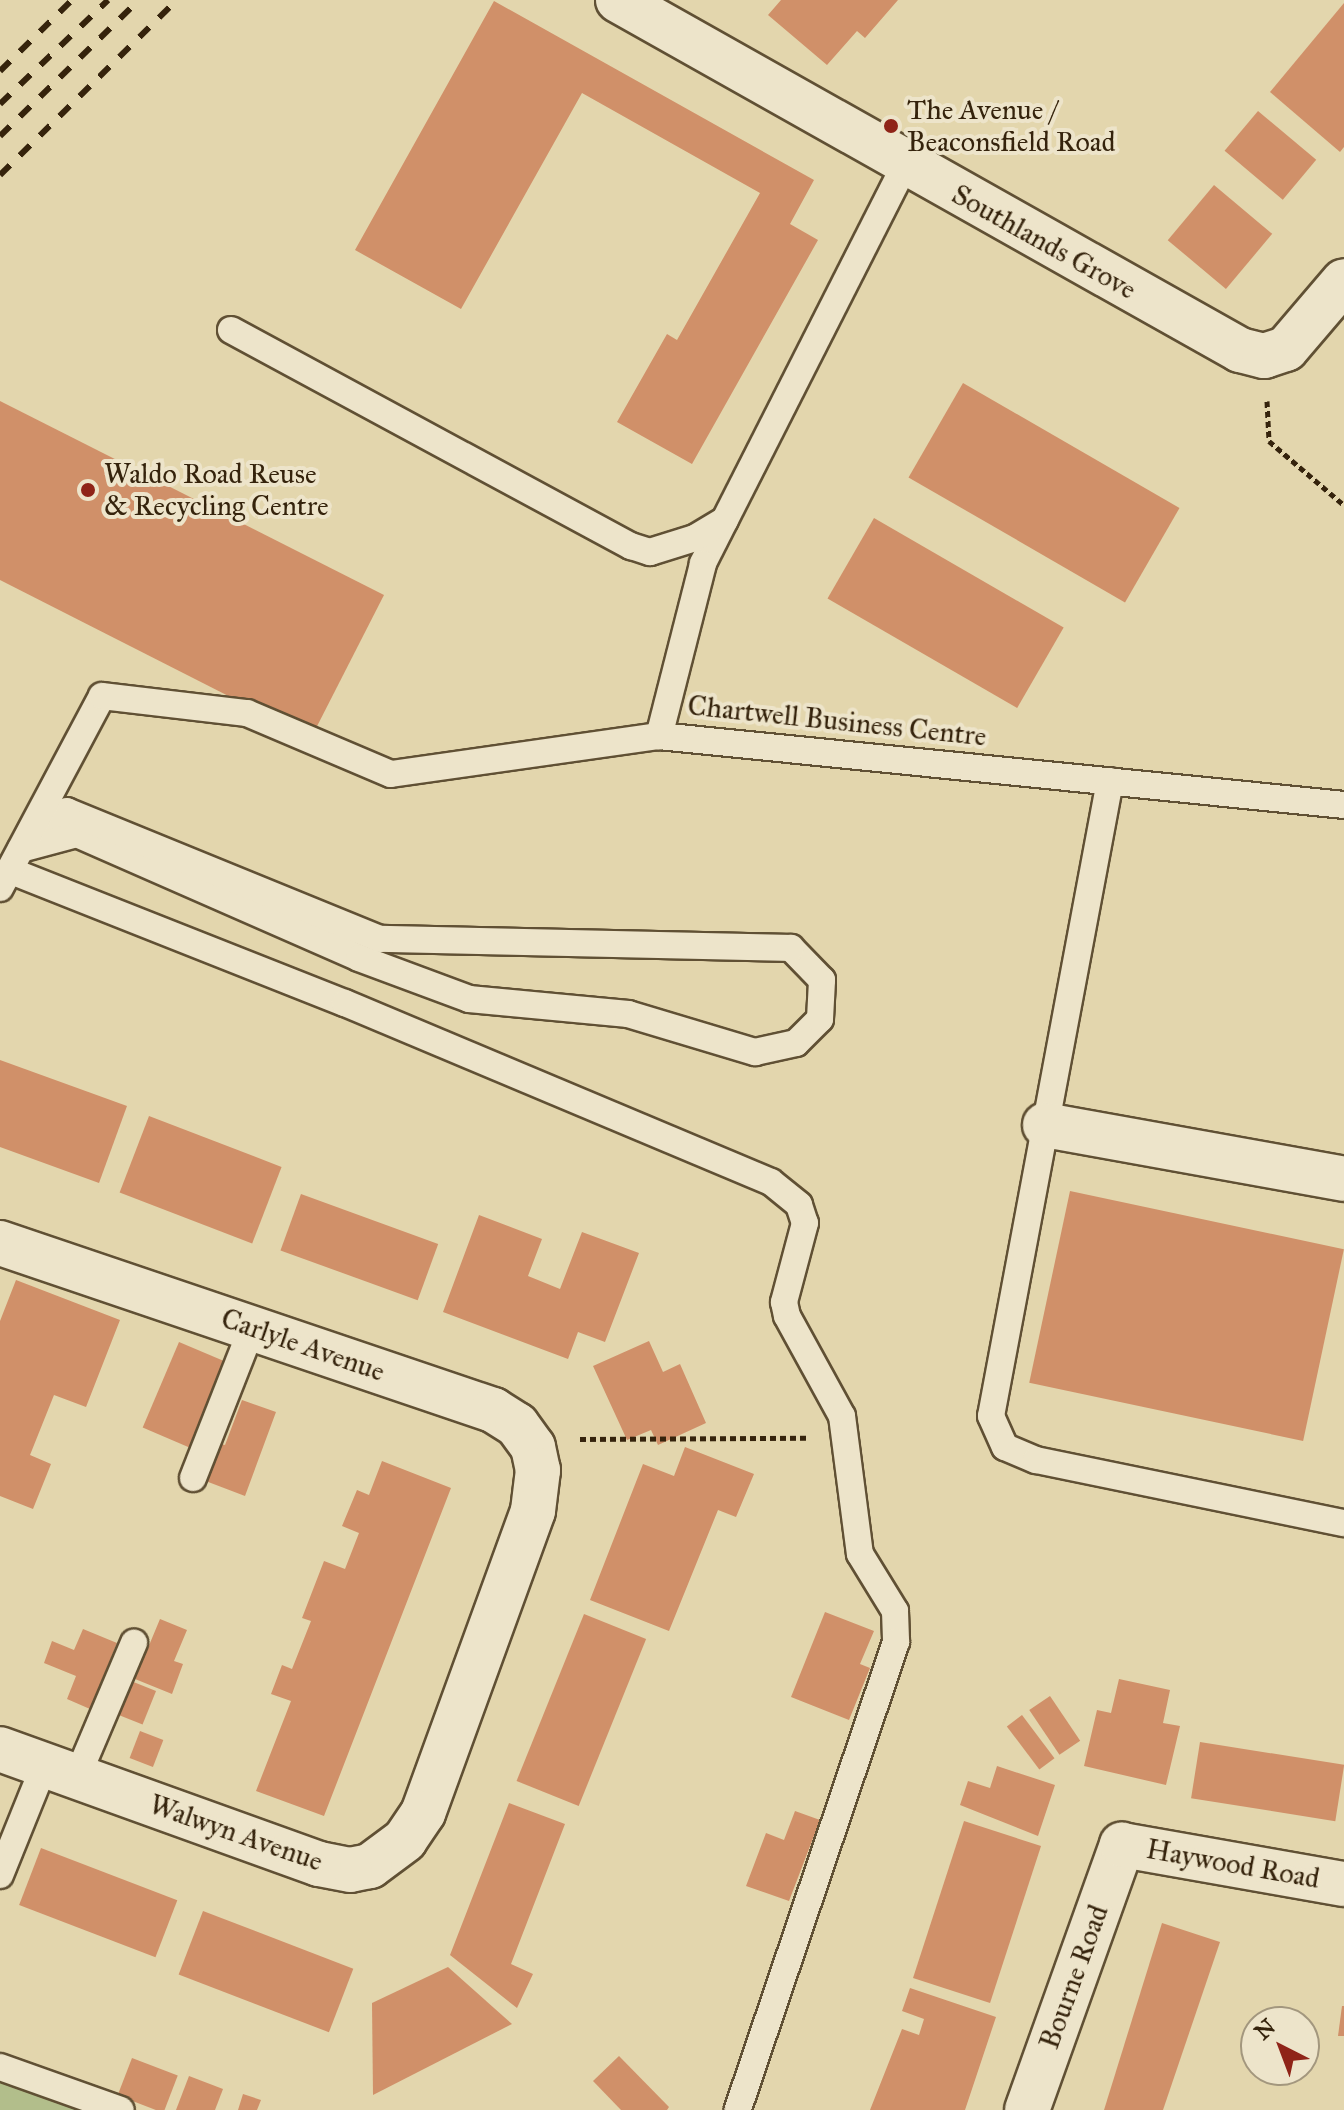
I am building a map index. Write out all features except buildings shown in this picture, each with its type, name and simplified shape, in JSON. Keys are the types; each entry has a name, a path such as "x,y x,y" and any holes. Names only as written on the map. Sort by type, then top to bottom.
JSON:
{"street":[{"name":"Southlands Grove","path":"618,0 670,12 905,165 1240,350 1264,356"},
{"path":"1264,356 1286,349 1344,281"},
{"path":"1045,1125 1344,1179"},
{"name":"Carlyle Avenue","path":"0,1243 493,1410 517,1425 535,1456"},
{"name":"Walwyn Avenue","path":"0,1749 319,1864 350,1870 387,1857 423,1813 533,1511 535,1456"},
{"name":"Haywood Road","path":"1122,1845 1344,1884"},
{"name":"Bourne Road","path":"1027,2110 1122,1845"}],"lane":[{"name":"Chartwell Business Centre","path":"905,165 703,564 659,736 1344,805"},
{"path":"231,330 631,546 650,552 695,538 726,519"},
{"path":"11,869 102,696 247,713 391,774 659,736"},
{"path":"1110,781 991,1416 1005,1447 1036,1460 1344,1523"},
{"path":"11,869 77,834 359,958 469,999 628,1014 755,1052 796,1043 820,1019 822,980 791,948 380,939 67,811 39,819"},
{"path":"11,869 345,1003 771,1182 799,1205 805,1223 784,1302 787,1316 842,1416 842,1438 860,1554 895,1611 896,1642 738,2110"},
{"path":"193,1478 252,1328"},
{"path":"0,1875 134,1643"},
{"path":"0,2067 121,2110"}],"path":[{"path":"1264,356 1269,441 1344,505"},
{"path":"535,1456 565,1440 842,1438"}],"green space":[{"path":"0,2079 84,2110 0,2110"}],"railway":[{"path":"0,71 72,0"},
{"path":"0,104 108,0"},
{"path":"0,136 139,0"},
{"path":"0,175 177,0"}],"place":[{"name":"The Avenue / Beaconsfield Road","path":"891,126"},
{"name":"Waldo Road Reuse & Recycling Centre","path":"88,490"}]}
